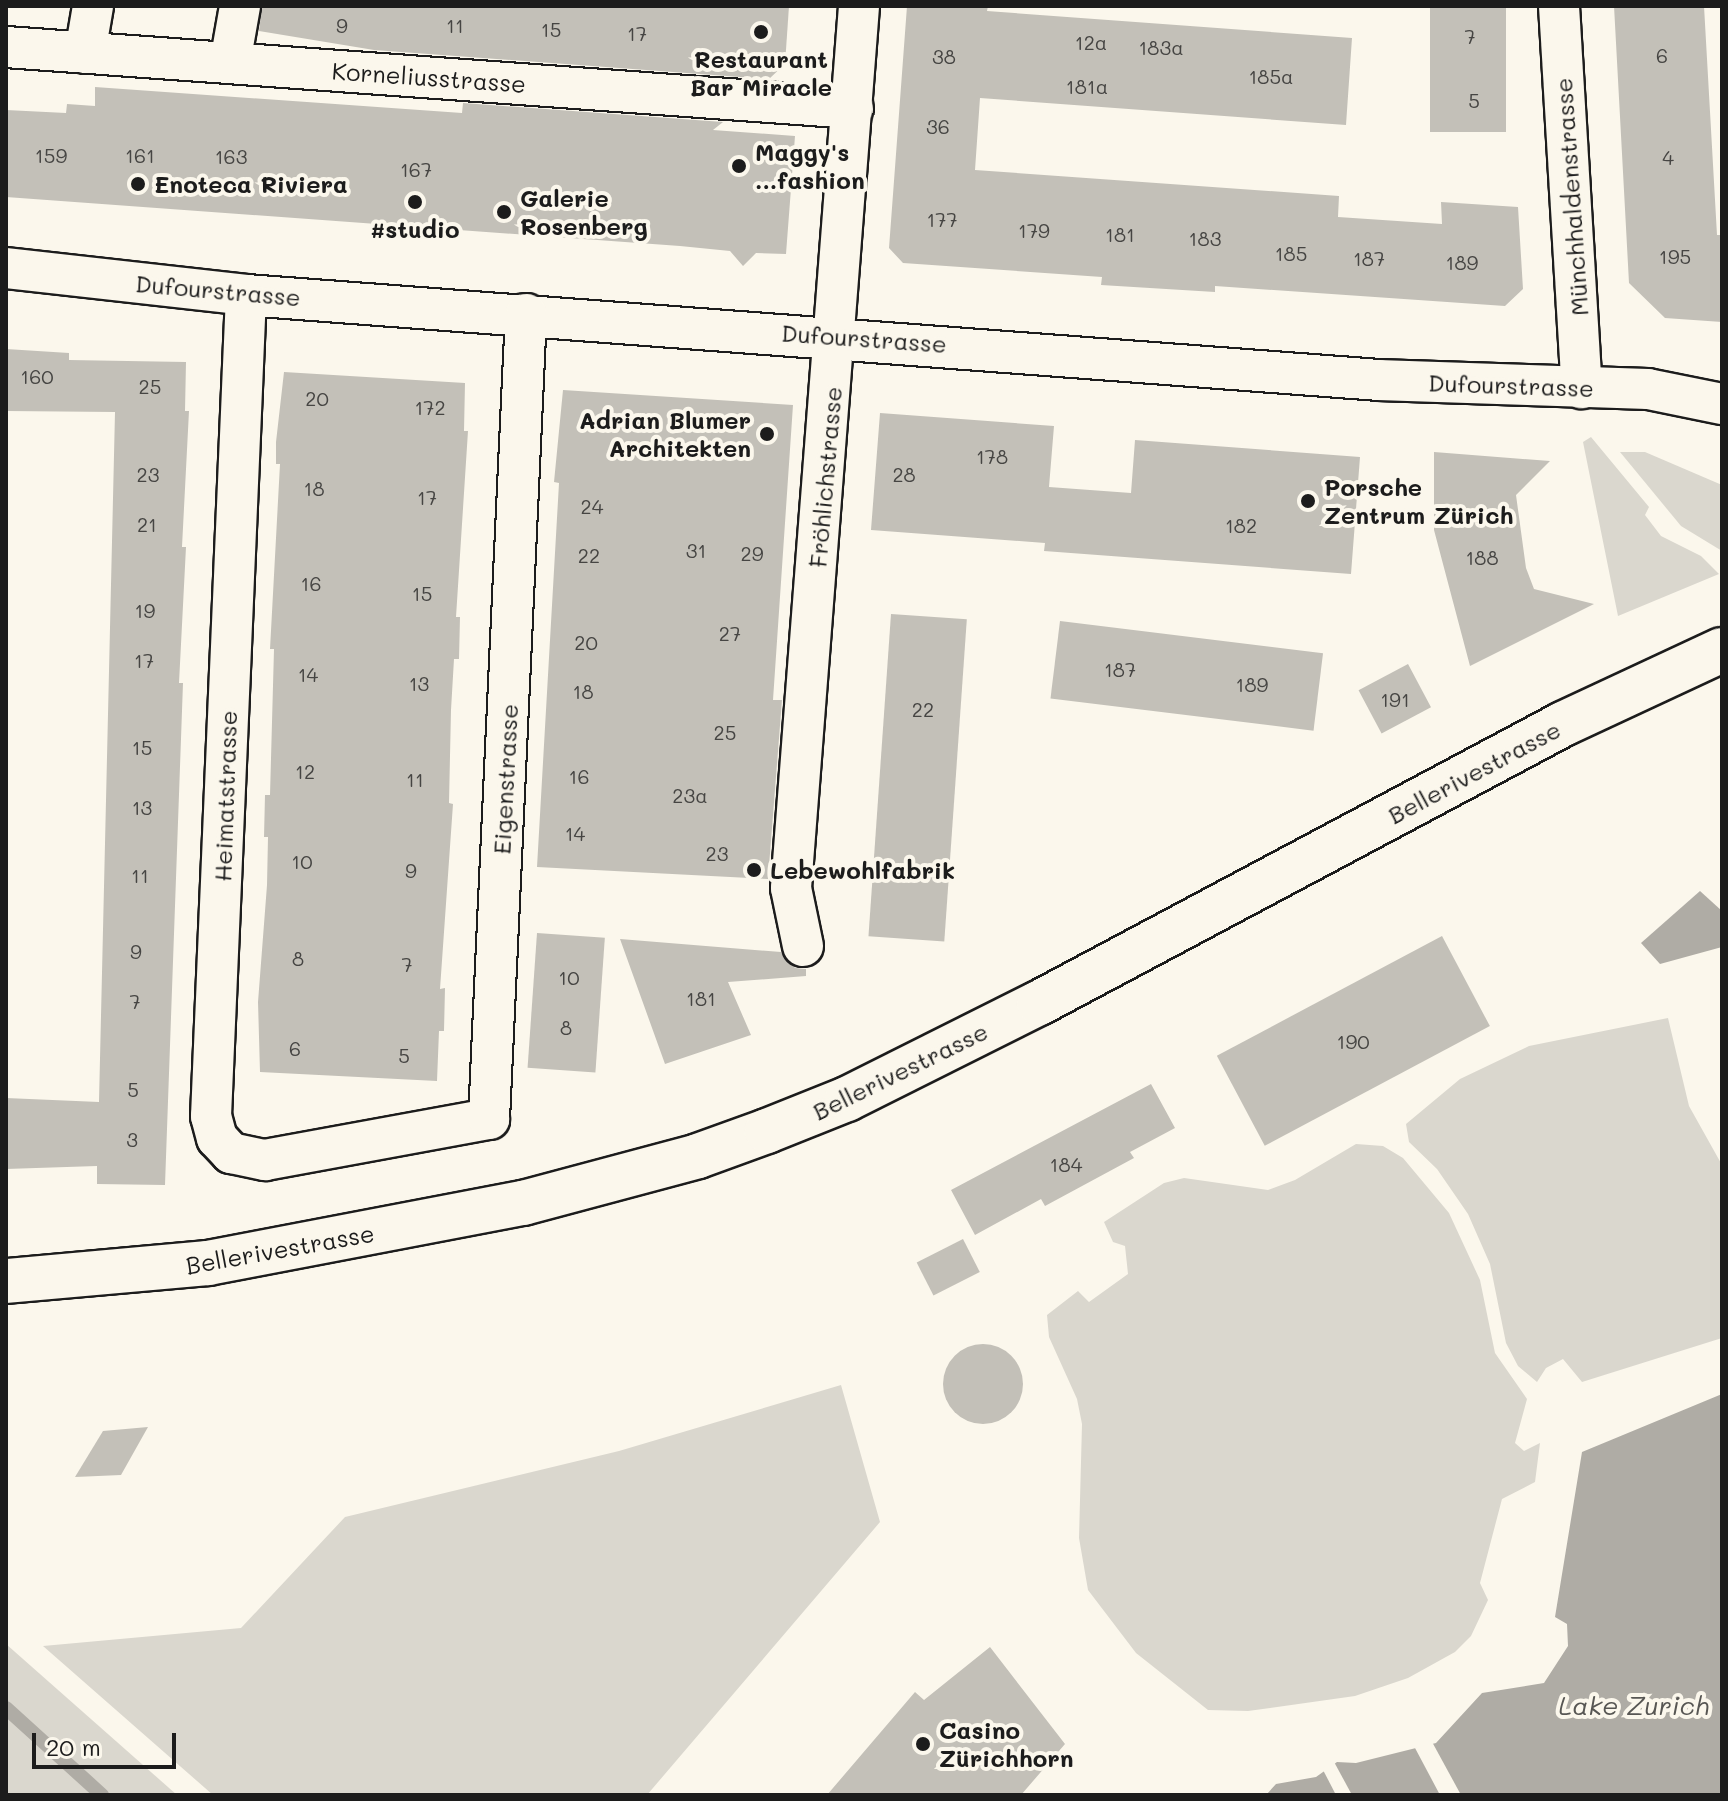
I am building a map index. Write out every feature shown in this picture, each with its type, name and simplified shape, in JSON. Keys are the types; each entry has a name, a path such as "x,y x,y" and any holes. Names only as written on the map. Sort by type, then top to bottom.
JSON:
{"main road":[{"name":"Bellerivestrasse","path":"6,1281 208,1263 523,1203 698,1156 767,1131 847,1099 1039,1003 1563,724 1722,650"}],"street":[{"path":"85,53 93,6"},
{"path":"230,63 240,6"},
{"name":"Fröhlichstrasse","path":"803,946 791,888 836,336 859,6"},
{"name":"Münchhaldenstrasse","path":"1559,6 1582,388"},
{"name":"Korneliusstrasse","path":"6,47 853,108"},
{"name":"Dufourstrasse","path":"6,268 246,295 836,336 1378,380 1648,389 1722,404"},
{"name":"Heimatstrasse","path":"246,295 211,1116 217,1138 231,1153 265,1160 367,1145"},
{"name":"Eigenstrasse","path":"367,1145 489,1119 526,314"}],"shaded area":[{"path":"1591,437 1649,507 1645,515 1661,536 1701,556 1719,574 1618,616 1583,442"},
{"path":"1620,452 1645,452 1722,485 1722,551 1681,526"},
{"path":"1668,1018 1689,1106 1722,1165 1722,1338 1582,1382 1563,1359 1546,1368 1537,1382 1518,1366 1506,1343 1490,1264 1468,1214 1437,1169 1409,1142 1406,1124 1460,1079 1529,1046"},
{"path":"1356,1144 1383,1146 1403,1158 1449,1213 1480,1280 1495,1353 1527,1399 1515,1443 1524,1451 1540,1443 1535,1482 1502,1499 1480,1583 1488,1600 1471,1636 1455,1652 1408,1678 1355,1696 1248,1711 1208,1710 1136,1653 1088,1590 1079,1538 1082,1424 1077,1399 1049,1337 1047,1315 1078,1291 1089,1302 1128,1274 1125,1246 1113,1242 1104,1222 1164,1183 1184,1178 1268,1190 1295,1180"},
{"path":"841,1385 880,1522 647,1795 213,1795 43,1646 241,1628 345,1517 619,1451"},
{"path":"6,1644 177,1795 6,1795"}],"water":[{"path":"1700,891 1722,911 1722,947 1660,964 1641,943"},
{"name":"Lake Zurich","path":"1722,1394 1722,1795 1266,1795 1276,1784 1316,1777 1337,1762 1356,1763 1436,1743 1482,1693 1544,1683 1568,1646 1567,1624 1555,1617 1582,1452"}],"pier":[{"path":"1431,1740 1461,1795 1440,1795 1415,1748"},
{"path":"1333,1760 1352,1795 1336,1795 1322,1768"}],"building":[{"path":"262,6 789,6 785,64 769,79 374,50 259,31"},
{"path":"907,6 988,6 987,11 1352,38 1346,125 980,98 975,170 1339,196 1338,217 1442,224 1441,202 1518,207 1523,289 1505,306 1215,286 1215,292 1101,285 1102,277 903,263 889,248"},
{"path":"1430,6 1506,6 1506,132 1430,132"},
{"path":"1614,6 1704,6 1717,235 1722,235 1722,322 1665,318 1629,283"},
{"path":"95,87 462,113 463,103 723,122 713,130 795,136 786,254 756,253 743,266 730,251 680,246 6,197 6,110 66,113 67,104 95,106"},
{"path":"6,349 69,353 69,360 186,362 185,411 189,411 179,683 183,683 165,1185 97,1184 97,1166 6,1169 6,1098 99,1102 115,412 6,411"},
{"path":"284,372 465,383 464,431 468,431 456,617 460,617 459,659 454,659 451,710 449,803 453,804 440,989 445,988 444,1031 439,1031 437,1081 260,1072 258,1002 267,885 265,795 270,795 274,649 270,649 280,464 276,464 276,442"},
{"path":"563,390 793,405 773,700 782,700 768,879 537,867 559,483 554,482"},
{"path":"880,413 1054,426 1049,487 1131,493 1135,440 1360,457 1351,574 1044,551 1045,543 871,530"},
{"path":"1434,452 1550,461 1516,495 1526,568 1534,589 1594,604 1470,666 1434,530"},
{"path":"891,614 967,619 944,942 868,936"},
{"path":"1060,621 1323,653 1314,731 1050,698"},
{"path":"1408,664 1431,707 1382,734 1359,690"},
{"path":"537,933 605,938 595,1072 528,1068"},
{"path":"1442,936 1490,1026 1265,1146 1217,1056"},
{"path":"620,939 781,952 795,968 806,969 806,976 728,982 751,1035 665,1064"},
{"path":"1151,1084 1175,1128 1130,1152 1134,1158 1045,1206 1041,1199 975,1235 951,1190"},
{"path":"963,1239 980,1272 933,1296 917,1263"},
{"path":"983,1344 998,1347 1011,1356 1020,1369 1023,1384 1020,1399 1011,1412 998,1421 983,1424 968,1421 955,1412 946,1399 943,1384 946,1369 955,1356 968,1347"},
{"path":"148,1427 121,1475 75,1477 103,1431"},
{"path":"990,1647 1065,1744 1021,1795 827,1795 915,1692 924,1700"}],"waterway":[{"path":"6,1708 102,1795"}],"place":[{"name":"Restaurant Bar Miracle","path":"761,32"},
{"name":"Maggy's ...fashion","path":"739,166"},
{"name":"Enoteca Riviera","path":"138,184"},
{"name":"#studio","path":"415,202"},
{"name":"Galerie Rosenberg","path":"504,212"},
{"name":"Adrian Blumer Architekten","path":"767,434"},
{"name":"Porsche Zentrum Zürich","path":"1308,501"},
{"name":"Lebewohlfabrik","path":"754,870"},
{"name":"Casino Zürichhorn","path":"923,1744"}]}
